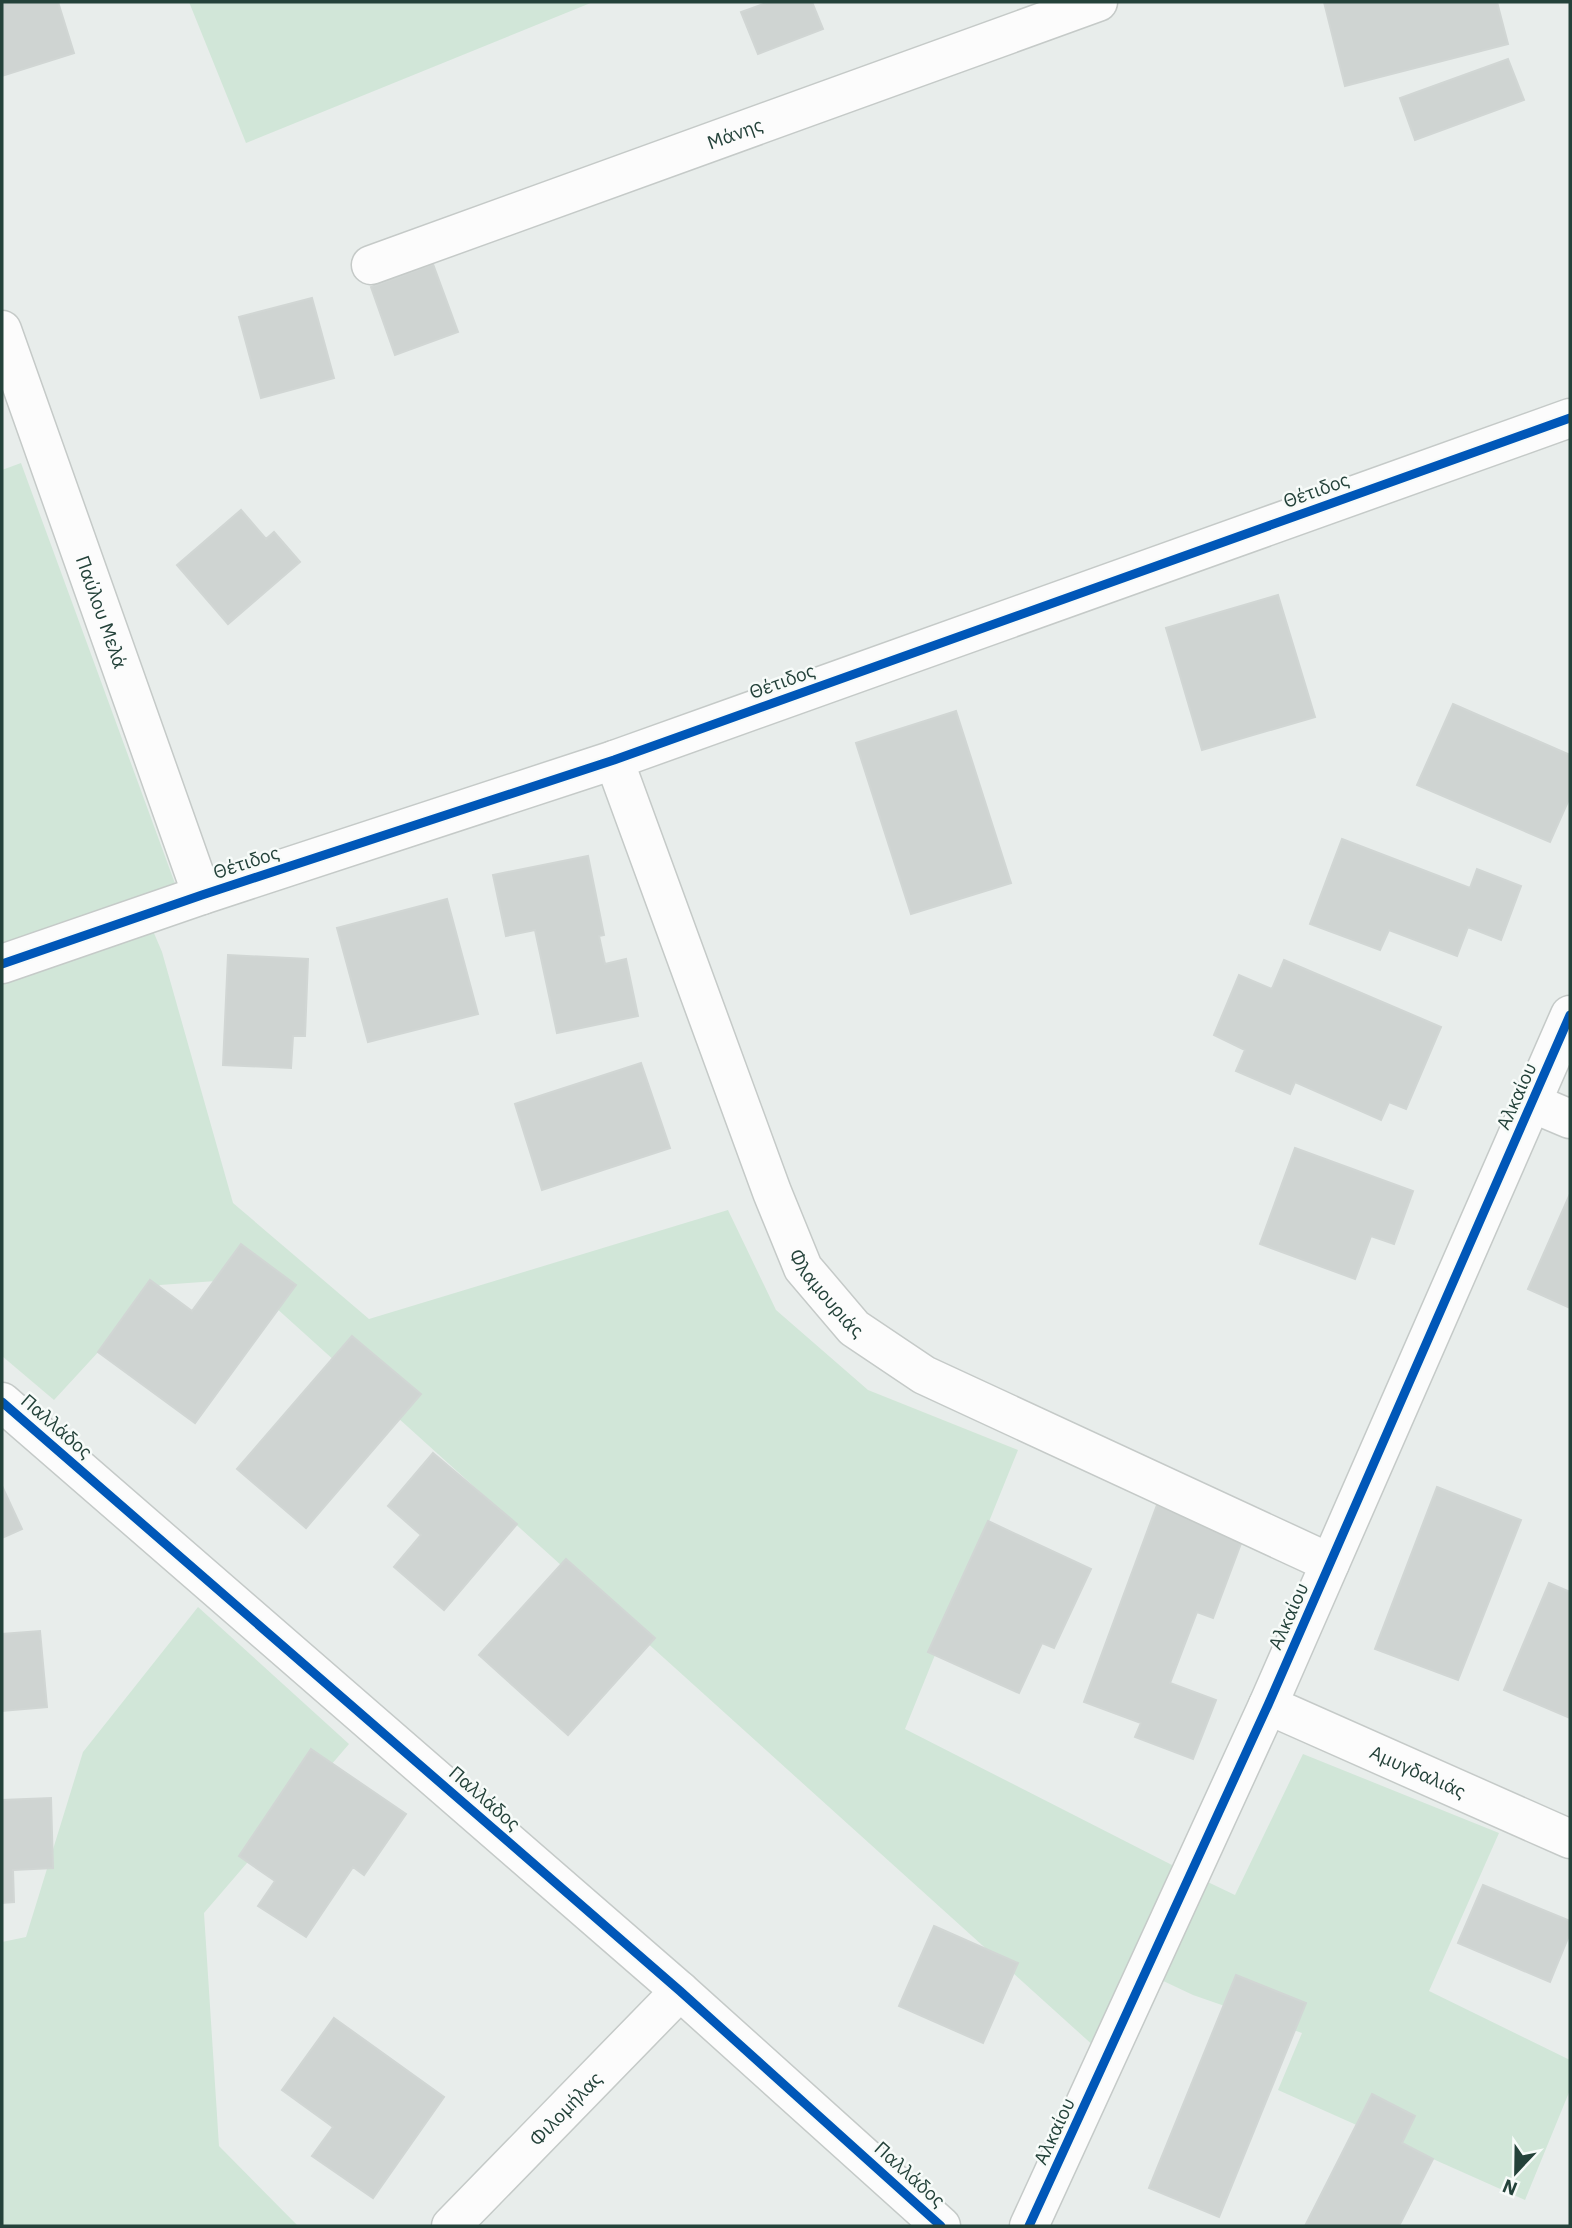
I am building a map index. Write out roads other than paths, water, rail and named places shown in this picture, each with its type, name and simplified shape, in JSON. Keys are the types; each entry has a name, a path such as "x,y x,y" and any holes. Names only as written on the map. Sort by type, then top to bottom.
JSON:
{"street":[{"name":"Μάνης","path":"370,265 1098,2"},
{"name":"Παύλου Μελά","path":"2,330 202,895"},
{"name":"Θέτιδος","path":"2,964 202,895 614,760 1570,418"},
{"name":"Φλαμουριάς","path":"614,760 772,1192 803,1268 854,1328 924,1375 1330,1563"},
{"name":"Αλκαίου","path":"1030,2226 1268,1705 1570,1015"},
{"path":"1532,1102 1570,1119"},
{"name":"Παλλάδος","path":"2,1402 680,1991 941,2226"},
{"name":"Αμυγδαλιάς","path":"1268,1705 1570,1839"},
{"name":"Φιλομήλας","path":"450,2226 680,1991"}]}
